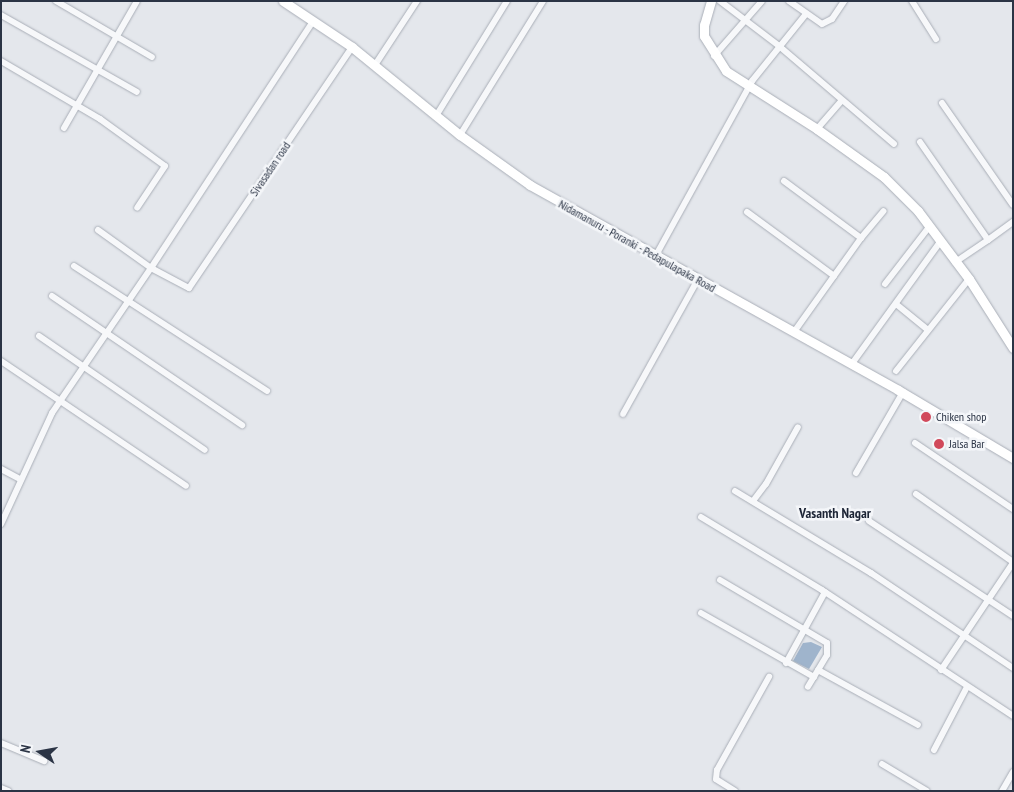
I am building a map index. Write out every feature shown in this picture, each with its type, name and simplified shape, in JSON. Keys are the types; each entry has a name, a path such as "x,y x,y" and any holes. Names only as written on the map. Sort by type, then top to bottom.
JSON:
{"main road":[{"name":"Nidamanuru - Poranki - Pedapulapaka Road","path":"283,1 352,47 460,135 530,185 794,332 851,366 903,392 1013,458"},
{"path":"711,1 704,25 704,36 714,56 726,70 817,129 884,177 929,227 969,279 1013,348"}],"street":[{"path":"56,1 152,57"},
{"path":"64,128 137,1"},
{"path":"375,65 417,1"},
{"path":"436,116 508,1"},
{"path":"460,135 543,1"},
{"path":"720,1 779,46 841,101 894,144"},
{"path":"714,56 762,1"},
{"path":"789,1 805,15 822,24 832,18 844,1"},
{"path":"912,1 936,39"},
{"path":"1,15 137,92"},
{"path":"655,256 749,86 805,15"},
{"path":"1,524 20,479 60,401 81,366 152,268 313,21"},
{"name":"Sivasadan road","path":"152,268 187,289 352,47"},
{"path":"1,62 77,105 165,166 137,208"},
{"path":"817,129 841,101"},
{"path":"942,103 1013,205"},
{"path":"920,142 988,240"},
{"path":"784,181 861,238"},
{"path":"794,332 861,238 884,211"},
{"path":"747,212 834,276"},
{"path":"955,262 1013,222"},
{"path":"885,284 929,227"},
{"path":"98,230 152,268"},
{"path":"851,366 940,242"},
{"path":"74,266 267,390"},
{"path":"623,414 698,279"},
{"path":"896,370 969,279"},
{"path":"52,296 242,426"},
{"path":"896,304 928,330"},
{"path":"39,336 205,450"},
{"path":"1,361 186,486"},
{"path":"856,473 903,392"},
{"path":"753,501 766,484 798,427"},
{"path":"915,443 1013,509"},
{"path":"1,469 20,479"},
{"path":"735,491 871,573 1013,668"},
{"path":"916,494 1013,562 990,600 941,670"},
{"path":"701,516 825,592 1013,716"},
{"path":"869,521 1013,616"},
{"path":"720,580 805,630 828,646 818,670 808,687"},
{"path":"786,663 825,592"},
{"path":"701,613 786,663 814,677"},
{"path":"818,670 918,725"},
{"path":"735,791 716,779 717,770 769,677"},
{"path":"934,750 967,687"},
{"path":"1,743 44,761"},
{"path":"882,764 927,791"},
{"path":"1002,791 1013,772"},
{"path":"1,788 8,791"}],"water":[{"path":"811,642 822,647 809,669 793,661 803,643"}],"place":[{"name":"Chiken shop","path":"926,417"},
{"name":"Jalsa Bar","path":"939,444"}],"district":[{"name":"Vasanth Nagar","path":"835,513"}]}
